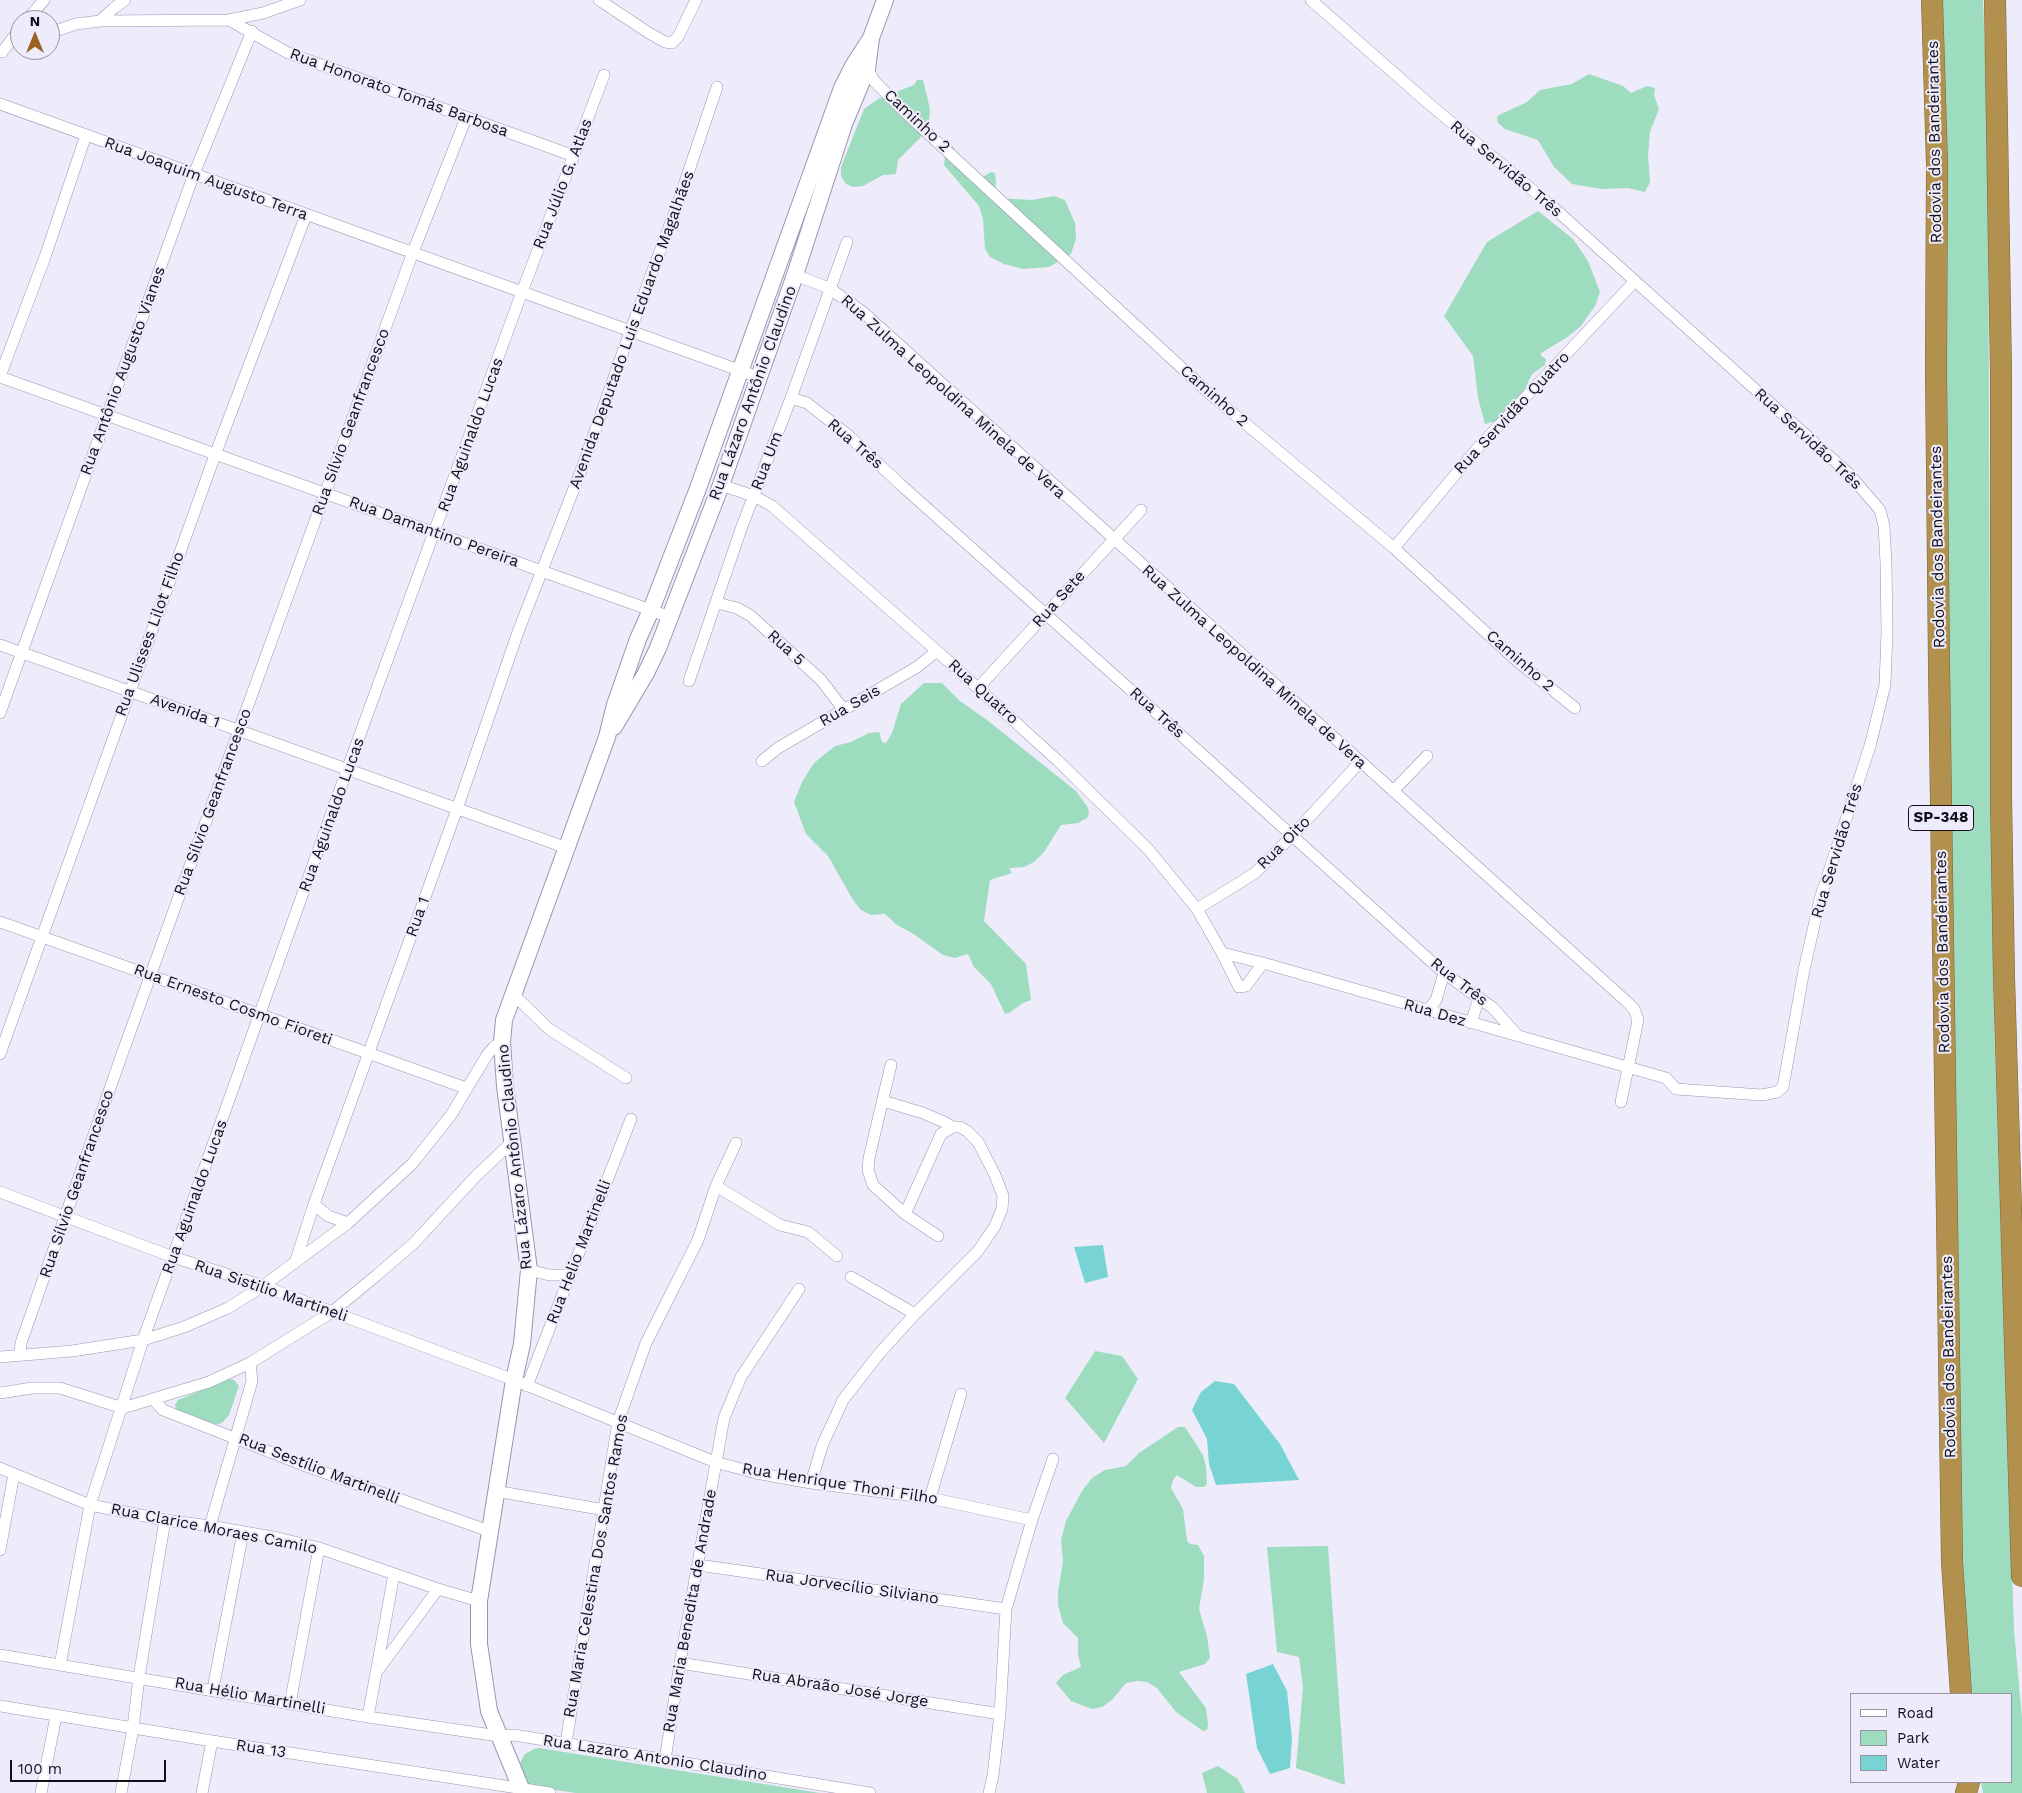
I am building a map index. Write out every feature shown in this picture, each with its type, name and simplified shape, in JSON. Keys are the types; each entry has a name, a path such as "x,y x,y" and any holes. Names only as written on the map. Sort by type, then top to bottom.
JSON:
{"highway":[{"name":"Rodovia dos Bandeirantes","path":"1932,0 1937,165 1938,616 1952,1532 1960,1693"},
{"path":"1995,0 2000,373 2003,949 2022,1576"}],"main road":[{"name":"Rua Lázaro Antônio Claudino","path":"607,737 646,673 670,617 721,485 795,275 844,124 867,69 872,38 885,0"},
{"name":"Rua Lázaro Antônio Claudino","path":"522,1791 490,1711 479,1644 479,1601 495,1491 521,1383 529,1270 505,1086 502,1042 504,1020 512,993 607,737 615,705 629,664 697,491 842,88 853,66 872,38"}],"street":[{"path":"36,10 44,0"},
{"path":"100,21 125,0"},
{"path":"60,30 76,24 100,21 229,20 263,13 300,0"},
{"path":"599,0 665,42 672,43 678,37 696,0"},
{"name":"Rua Servidão Três","path":"1311,0 1490,156 1529,186 1848,473 1880,510 1884,526 1887,632 1886,685 1870,746 1820,899 1804,970 1783,1087"},
{"name":"Rua Honorato Tomás Barbosa","path":"229,20 252,31 288,53 574,156"},
{"name":"Rua Antônio Augusto Vianes","path":"0,713 194,174 252,31"},
{"path":"1,53 10,42"},
{"name":"Caminho 2","path":"867,69 876,82 908,115 1210,394 1394,548 1517,661 1575,708"},
{"name":"Rua Júlio G. Atlas","path":"522,292 604,75"},
{"name":"Avenida Deputado Luis Eduardo Magalhães","path":"543,572 678,203 718,87"},
{"name":"Rua Joaquim Augusto Terra","path":"0,104 412,252"},
{"name":"Rua Sílvio Geanfrancesco","path":"20,1354 21,1343 239,730 412,252 466,118"},
{"path":"0,377 45,257 86,135"},
{"name":"Rua Ulisses Lilot Filho","path":"0,1054 215,455 306,215"},
{"name":"Rua Um","path":"689,681 847,242"},
{"path":"412,252 758,377"},
{"name":"Rua Zulma Leopoldina Minela de Vera","path":"795,275 829,288 864,313 1634,1009 1638,1020 1621,1102"},
{"name":"Rua Servidão Quatro","path":"1394,548 1475,451 1635,282"},
{"name":"Rua Aguinaldo Lucas","path":"143,1340 522,292"},
{"name":"Rua Damantino Pereira","path":"0,377 670,617"},
{"name":"Rua Três","path":"791,398 807,403 848,435 901,485 1444,972 1492,1008 1518,1036"},
{"name":"Rua Quatro","path":"721,485 754,496 772,506 937,650 1118,817 1148,849 1197,909 1222,953"},
{"name":"Rua Sete","path":"978,688 1141,510"},
{"name":"Rua 1","path":"295,1263 314,1204 457,809 518,632 543,572"},
{"name":"Rua 5","path":"717,603 737,608 751,616 821,680 844,710"},
{"name":"Avenida 1","path":"0,645 566,848"},
{"name":"Rua Seis","path":"762,761 778,748 917,667 937,650"},
{"path":"1393,791 1427,756"},
{"name":"Rua Oito","path":"1197,909 1255,872 1292,836 1360,762"},
{"name":"Rua Ernesto Cosmo Fioreti","path":"0,922 466,1088"},
{"path":"1222,953 1239,987 1246,986 1263,963"},
{"name":"Rua Dez","path":"1222,953 1666,1078 1676,1089 1762,1095 1778,1092 1783,1087"},
{"path":"1428,1010 1436,1000 1444,972"},
{"path":"512,993 549,1030 626,1078"},
{"path":"1471,1023 1479,998"},
{"path":"0,1357 72,1351 143,1340 184,1327 228,1308 263,1286 348,1223 412,1164 451,1115 487,1055 502,1042"},
{"path":"891,1065 869,1158 868,1170 873,1185 905,1214 938,1236"},
{"path":"811,1483 822,1446 843,1400 878,1355 915,1314 978,1251 995,1226 1002,1209 1003,1196 996,1175 978,1142 967,1130 960,1127 952,1127 923,1113 882,1101"},
{"name":"Rua Helio Martinelli","path":"521,1383 569,1275 632,1119"},
{"path":"905,1214 941,1134 952,1127"},
{"path":"0,1393 32,1388 60,1388 122,1408 209,1382 250,1363 332,1312 414,1243 448,1208 475,1176 513,1140"},
{"name":"Rua Maria Celestina Dos Santos Ramos","path":"566,1743 618,1422 646,1343 698,1240 716,1186 736,1144"},
{"path":"716,1186 780,1225 808,1232 837,1256"},
{"name":"Rua Sistilio Martineli","path":"0,1192 173,1257 263,1286 521,1383"},
{"path":"314,1204 328,1216 348,1223"},
{"path":"529,1270 549,1275 569,1275"},
{"path":"851,1277 915,1314"},
{"name":"Rua Maria Benedita de Andrade","path":"665,1760 680,1662 724,1418 741,1377 799,1289"},
{"path":"60,1665 90,1505 143,1340"},
{"path":"210,1526 252,1381 250,1363"},
{"name":"Rua Henrique Thoni Filho","path":"521,1383 715,1462 756,1473 811,1483 930,1498 1032,1520"},
{"path":"930,1498 961,1394"},
{"name":"Rua Sestílio Martinelli","path":"153,1399 163,1410 303,1465 490,1531"},
{"path":"989,1793 993,1776 1000,1714 1006,1609 1032,1520 1053,1458"},
{"name":"Rua Clarice Moraes Camilo","path":"0,1468 90,1505 165,1520 242,1532 319,1548 438,1589 479,1601"},
{"path":"0,1550 14,1474"},
{"path":"495,1491 605,1510"},
{"path":"121,1793 133,1728 139,1677 165,1520"},
{"path":"213,1689 242,1532"},
{"path":"290,1704 319,1548"},
{"name":"Rua Jorvecílio Silviano","path":"698,1565 1006,1609"},
{"path":"368,1716 394,1574"},
{"path":"376,1673 438,1589"},
{"name":"Rua Hélio Martinelli","path":"0,1655 213,1689 290,1704 499,1736"},
{"name":"Rua Abraão José Jorge","path":"680,1662 1000,1714"},
{"name":"Rua 13","path":"0,1706 522,1791 550,1793"},
{"path":"41,1793 56,1716"},
{"name":"Rua Lazaro Antonio Claudino","path":"499,1736 514,1734 870,1793"},
{"path":"202,1793 212,1741"}],"green space":[{"path":"1942,0 1983,0 1988,132 1990,717 1994,1023 2014,1630 2022,1718 2022,1793 1983,1793 1981,1783 2012,1783 2012,1693 1969,1693 1963,1623"},
{"path":"1589,74 1623,86 1631,93 1647,86 1655,88 1654,95 1659,109 1650,132 1648,155 1650,182 1645,192 1628,188 1601,189 1572,184 1554,167 1538,140 1505,129 1498,123 1497,117 1499,115 1527,102 1540,90 1572,84"},
{"path":"917,80 923,80 930,109 929,121 920,138 898,160 896,174 883,175 863,186 853,187 846,184 841,176 841,167 864,109 878,99 914,85"},
{"path":"953,146 971,182 991,172 995,173 994,195 996,198 1032,200 1054,196 1065,200 1075,223 1076,239 1071,254 1049,267 1023,269 1004,264 990,257 985,249 983,219 979,206 944,165 945,156"},
{"path":"1538,211 1573,239 1588,261 1600,292 1595,306 1580,327 1541,353 1541,356 1546,359 1545,365 1532,374 1520,399 1501,420 1485,424 1478,398 1473,356 1444,316 1487,242"},
{"path":"924,683 942,683 960,701 987,720 1076,791 1088,808 1089,814 1087,818 1078,823 1061,825 1044,852 1034,862 1024,867 1009,868 1012,873 990,880 984,921 1026,964 1031,1000 1009,1013 1005,1014 991,984 974,967 968,954 955,958 943,955 897,925 885,914 871,915 861,910 853,900 828,856 806,834 794,802 802,782 814,763 835,746 851,742 869,733 879,732 882,742 886,743 892,733 901,704"},
{"path":"1095,1351 1122,1356 1138,1379 1104,1443 1065,1398"},
{"path":"229,1379 234,1380 239,1386 229,1415 222,1423 214,1425 176,1410 175,1405 178,1400"},
{"path":"1178,1427 1185,1427 1203,1455 1206,1467 1207,1484 1204,1487 1196,1487 1177,1475 1173,1480 1171,1488 1183,1509 1187,1541 1190,1544 1198,1545 1204,1556 1204,1579 1199,1609 1207,1636 1210,1658 1205,1664 1179,1672 1206,1708 1208,1725 1207,1730 1203,1731 1176,1712 1157,1688 1147,1682 1126,1683 1112,1700 1102,1707 1092,1709 1071,1701 1056,1683 1063,1675 1081,1667 1078,1655 1078,1638 1063,1623 1058,1605 1058,1591 1063,1562 1061,1540 1066,1521 1082,1491 1092,1478 1105,1470 1126,1466 1139,1453"},
{"path":"1328,1546 1345,1785 1296,1768 1303,1687 1299,1657 1277,1652 1267,1547"},
{"path":"539,1748 820,1793 576,1793 530,1786 519,1768 520,1763 525,1754"},
{"path":"1218,1766 1238,1779 1245,1793 1207,1793 1202,1773"}],"water":[{"path":"1103,1245 1108,1277 1085,1283 1074,1247"},
{"path":"1215,1381 1234,1384 1280,1444 1299,1480 1216,1485 1209,1464 1207,1439 1192,1410 1201,1392"},
{"path":"1273,1664 1287,1691 1292,1738 1290,1768 1270,1774 1257,1748 1246,1674"}]}
